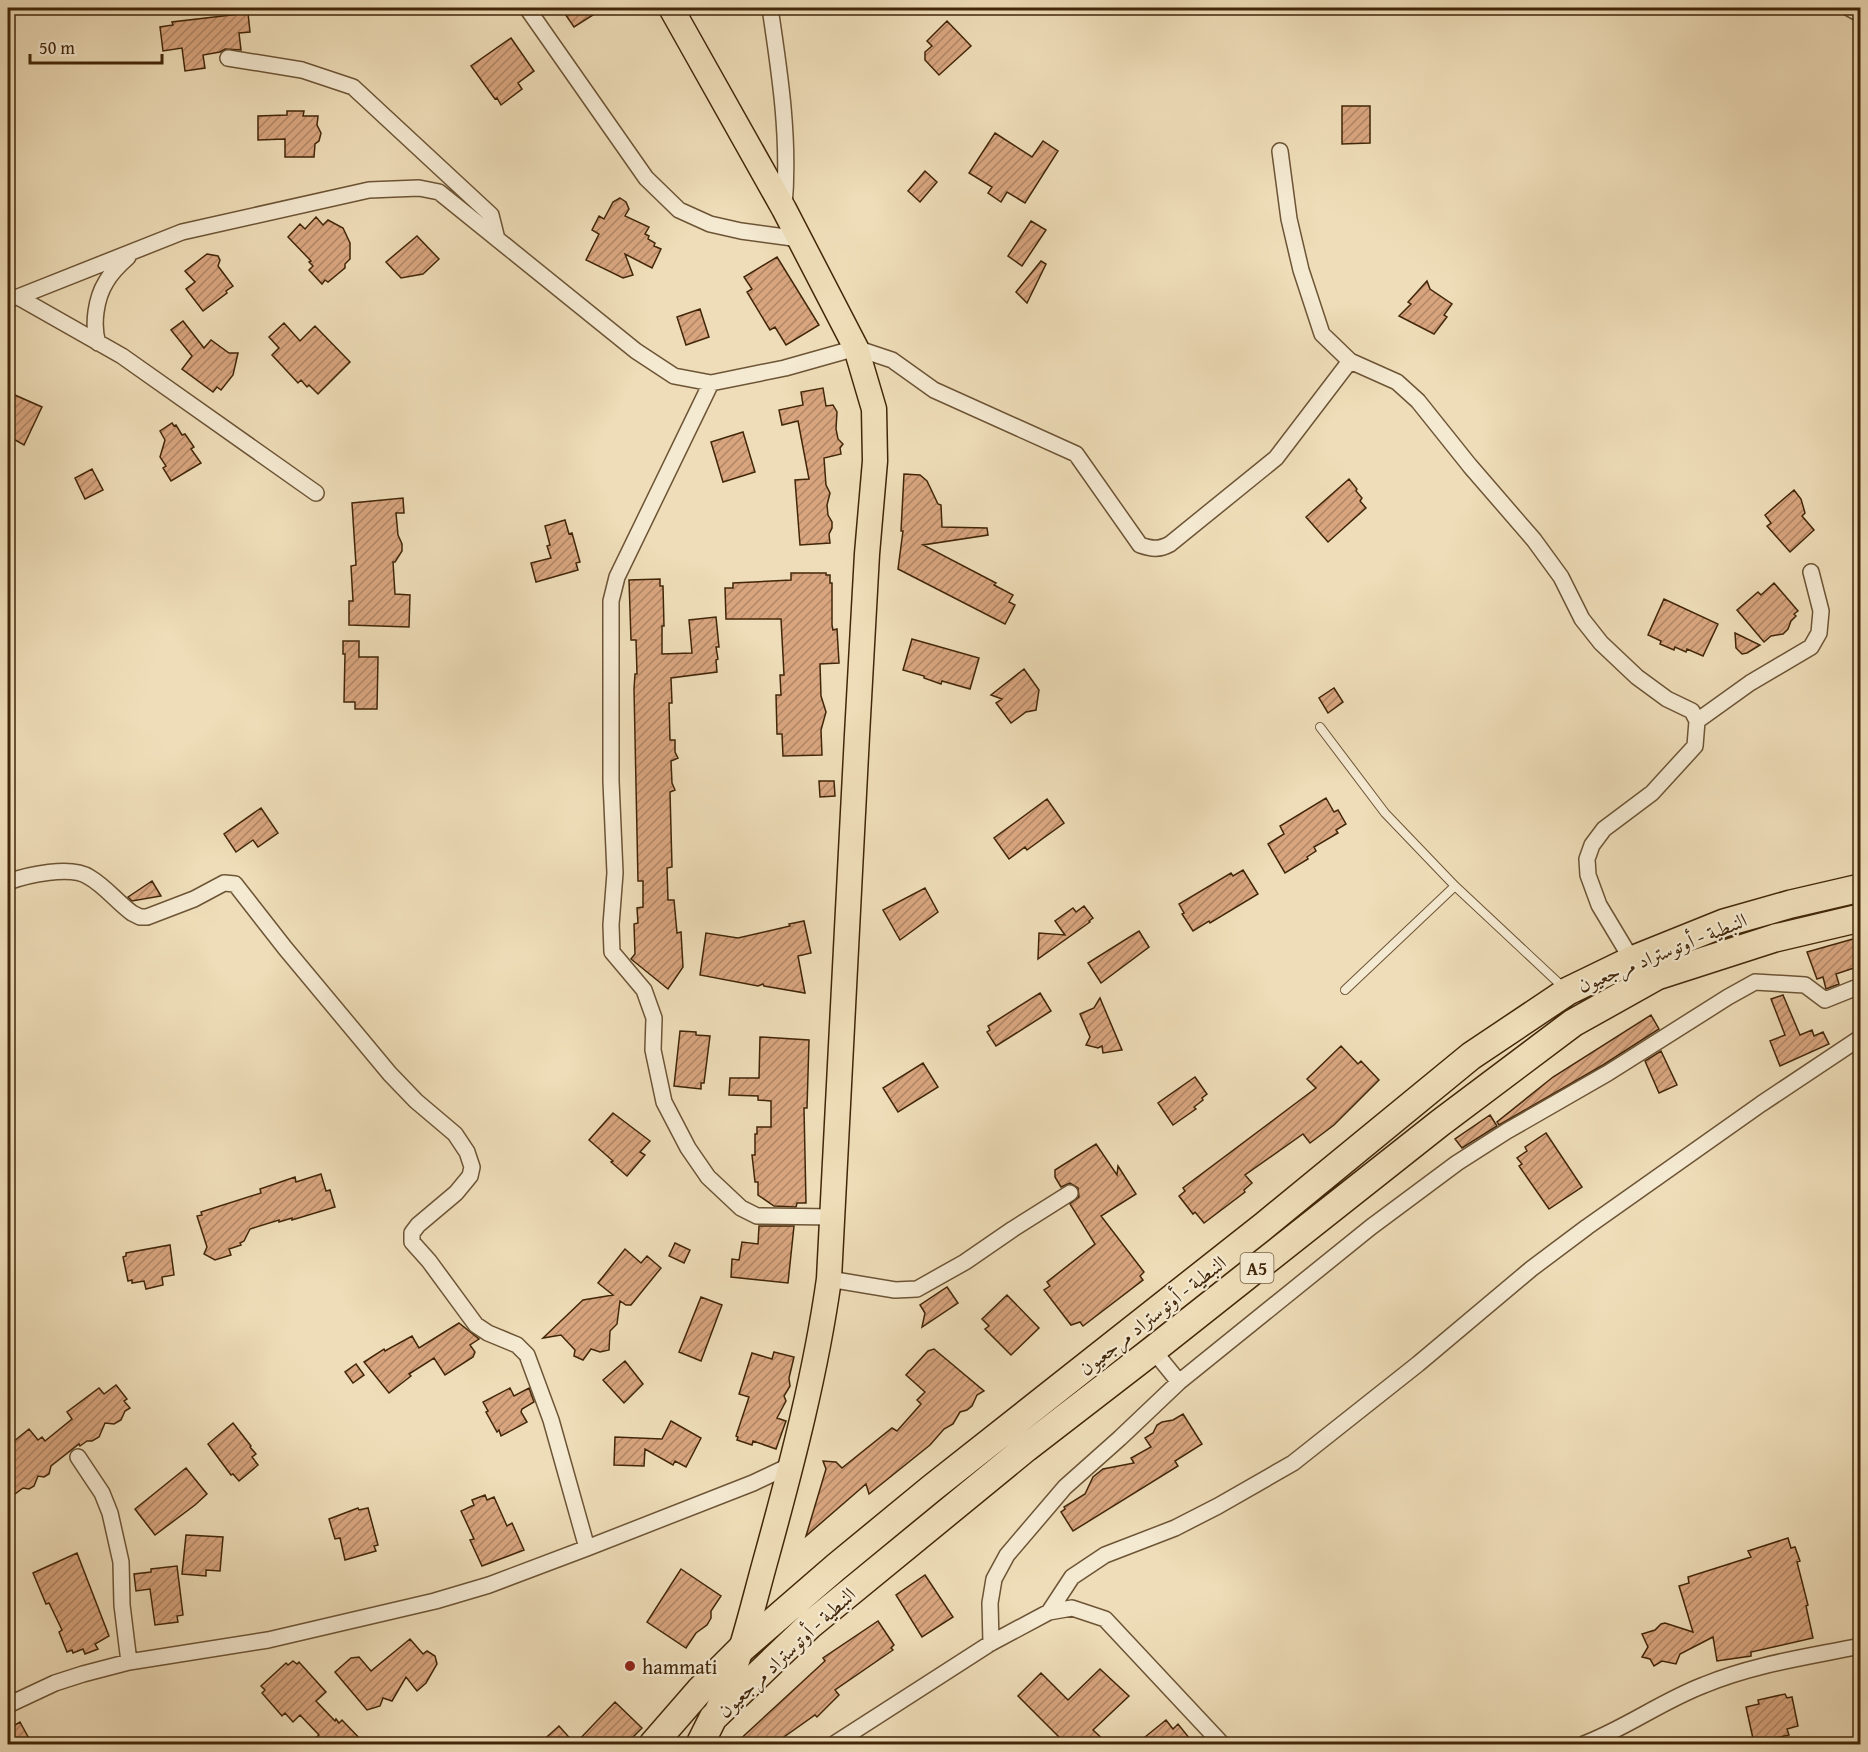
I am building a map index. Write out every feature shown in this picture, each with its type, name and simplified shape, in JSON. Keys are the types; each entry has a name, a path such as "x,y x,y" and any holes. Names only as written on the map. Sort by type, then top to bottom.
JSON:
{"highway":[{"name":"النبطية - أوتوستراد مرجعيون","path":"653,1744 700,1690 740,1650 836,1567 932,1488 1144,1322 1463,1063 1568,991 1632,960 1724,923 1860,888"},
{"name":"النبطية - أوتوستراد مرجعيون","path":"700,1744 713,1718 810,1625 1026,1448 1440,1123 1573,1023 1657,976 1774,938 1860,918"}],"main road":[{"path":"671,8 784,209 856,348 874,409 875,461 867,554 829,1279 823,1325 791,1465 740,1650 727,1690 713,1718"}],"street":[{"path":"527,8 646,178 679,210 710,224 741,231 800,239"},
{"path":"770,8 785,125 787,168 784,209"},
{"path":"1849,8 1860,14"},
{"path":"228,58 302,70 353,87 492,215 497,239"},
{"path":"1280,151 1289,219 1301,270 1322,334 1350,361 1397,382 1418,401 1534,540 1561,577 1582,619 1601,643 1637,677 1667,699 1692,711 1696,722 1695,746 1652,794 1604,829 1592,845 1587,859 1588,875 1599,905 1632,960"},
{"path":"13,297 182,232 369,190 419,188 439,192 636,351 674,376 711,383 785,368 856,348 892,360 934,390 1076,454 1140,545 1153,549 1170,544 1275,458 1350,361"},
{"path":"98,343 94,332 100,296 106,282 132,252"},
{"path":"13,297 122,356 316,493"},
{"path":"711,383 617,577 611,601 611,781 615,873 611,925 612,952 644,990 654,1018 653,1050 664,1102 688,1149 708,1177 741,1208 756,1216 834,1217"},
{"path":"1696,722 1750,682 1811,648 1819,633 1821,611 1810,572"},
{"path":"8,882 53,873 80,872 90,877 132,913 140,917 147,917 194,899 224,883 235,884 390,1074 416,1101 455,1134 465,1146 470,1159 472,1167 470,1176 456,1193 418,1225 412,1233 412,1242 429,1261 476,1325 488,1333 517,1345 527,1355 551,1420 586,1548"},
{"path":"992,1643 990,1604 994,1579 1007,1555 1065,1487 1179,1382 1275,1302 1457,1163 1506,1131 1608,1073 1755,982 1805,985 1825,1000 1860,986"},
{"path":"1049,1612 1072,1577 1105,1555 1175,1528 1293,1463 1418,1364 1540,1262 1683,1158 1860,1038"},
{"path":"829,1279 895,1290 917,1290 965,1262 1070,1193"},
{"path":"1153,1350 1179,1382"},
{"path":"78,1457 102,1493 110,1513 121,1562 122,1605 129,1662"},
{"path":"8,1705 55,1683 129,1662 268,1640 394,1612 489,1585 753,1483 791,1465"},
{"path":"834,1744 992,1643 1049,1612 1072,1608 1105,1619 1222,1744"},
{"path":"1584,1744 1624,1726 1678,1696 1729,1675 1830,1650 1860,1646"}],"lane":[{"path":"1320,727 1385,813 1455,886 1568,991"},
{"path":"1345,990 1455,886"}],"building":[{"path":"561,8 604,8 574,27"},
{"path":"248,13 250,32 239,33 241,50 225,49 203,55 205,68 185,71 182,48 163,51 160,27 173,25 172,22"},
{"path":"947,21 971,46 939,75 925,60 925,52 932,46 927,41"},
{"path":"511,38 534,71 518,83 522,89 501,105 471,66"},
{"path":"1342,106 1370,106 1370,143 1342,144"},
{"path":"287,111 304,111 303,116 318,116 317,125 321,133 319,141 315,144 314,157 285,157 285,139 258,140 258,116 287,115"},
{"path":"995,133 1032,157 1043,141 1058,151 1025,203 1007,192 1001,202 988,193 992,187 969,173"},
{"path":"925,171 937,182 920,202 908,191"},
{"path":"620,198 626,202 629,209 625,216 649,227 645,234 655,243 654,246 661,249 652,268 625,254 633,275 623,278 586,260 599,234 592,230 599,216 604,219 613,202"},
{"path":"316,217 323,225 328,220 343,228 350,243 350,259 345,264 345,268 322,284 309,270 313,266 309,262 311,261 288,237 300,224 305,229"},
{"path":"1031,221 1046,230 1022,266 1008,256"},
{"path":"417,236 439,259 423,274 401,278 386,262"},
{"path":"207,254 218,256 220,260 218,266 233,286 203,311 186,289 195,282 185,271"},
{"path":"777,257 819,325 786,345 775,327 770,330 747,292 752,289 744,277"},
{"path":"1041,261 1046,264 1027,303 1016,292"},
{"path":"1427,281 1430,289 1452,304 1444,315 1447,317 1434,334 1399,316 1411,304 1408,302"},
{"path":"700,309 709,337 686,345 677,317"},
{"path":"183,321 204,348 211,340 229,353 238,353 233,375 221,390 217,387 213,392 182,369 192,356 171,330"},
{"path":"284,323 300,341 315,326 350,362 318,394 301,380 298,383 272,355 279,348 269,337"},
{"path":"823,388 826,406 833,405 837,412 836,429 838,439 843,444 840,448 841,454 824,458 826,485 830,493 827,505 828,515 832,522 829,534 830,543 800,545 795,480 809,479 798,421 782,425 779,410 803,405 801,392"},
{"path":"8,392 42,407 24,445 8,436"},
{"path":"172,423 182,435 185,434 194,447 191,449 201,463 171,481 163,468 166,466 160,457 165,440 160,431"},
{"path":"743,432 755,472 723,482 711,442"},
{"path":"92,469 103,490 85,499 75,478"},
{"path":"904,474 920,475 927,481 938,504 941,505 942,527 987,528 988,535 923,545 996,583 994,585 1013,595 1009,602 1015,605 1005,624 898,569 903,531 901,531"},
{"path":"1349,479 1357,489 1356,491 1362,498 1360,501 1366,508 1328,542 1306,517"},
{"path":"1794,490 1801,499 1805,513 1802,516 1814,530 1790,552 1767,526 1771,523 1765,515"},
{"path":"403,498 404,513 396,513 402,551 393,562 395,594 410,595 409,627 349,625 349,601 353,601 351,566 356,565 352,503"},
{"path":"565,520 569,534 572,533 580,562 576,563 578,570 536,582 531,563 551,558 545,526"},
{"path":"791,573 826,573 830,575 830,583 832,583 832,625 833,630 837,629 839,663 820,664 821,696 826,712 821,730 822,755 783,756 782,734 777,734 776,695 781,695 780,675 784,675 781,619 726,619 725,588 733,588 733,583 791,580"},
{"path":"660,579 660,586 663,586 662,654 692,653 689,620 716,617 719,647 716,647 717,672 671,678 670,740 675,740 675,752 678,758 671,761 672,783 675,790 670,792 672,867 667,868 668,900 674,900 677,933 681,932 683,967 668,989 631,959 635,954 634,924 638,923 637,908 643,907 643,881 638,881 634,689 635,674 637,674 636,640 631,640 629,580"},
{"path":"1774,583 1798,611 1783,634 1771,636 1764,642 1737,610 1758,592 1761,595"},
{"path":"1664,599 1718,624 1703,656 1687,649 1686,652 1675,647 1674,650 1648,635"},
{"path":"1735,633 1760,645 1742,654 1736,648"},
{"path":"912,639 979,658 970,689 942,681 941,684 903,670"},
{"path":"343,641 359,641 359,657 378,657 377,709 355,709 355,702 344,702"},
{"path":"1024,669 1039,690 1036,710 1026,712 1011,723 996,703 1002,699 991,695"},
{"path":"1334,688 1343,702 1328,713 1319,698"},
{"path":"819,781 834,781 835,796 820,797"},
{"path":"1326,798 1334,812 1338,810 1346,824 1336,830 1338,833 1314,847 1316,851 1307,857 1308,859 1285,873 1268,844 1284,834 1280,826"},
{"path":"1047,799 1064,823 1027,850 1025,847 1009,859 994,838"},
{"path":"261,808 278,833 258,847 253,840 236,852 224,834"},
{"path":"1243,870 1258,894 1193,931 1182,914 1184,913 1179,904 1231,873 1233,876"},
{"path":"152,881 161,896 132,901 128,897"},
{"path":"925,888 938,912 900,940 883,910"},
{"path":"1084,906 1093,918 1090,922 1038,959 1039,933 1065,935 1055,921 1073,908 1076,912"},
{"path":"804,921 811,953 798,956 805,993 700,975 706,933 738,938"},
{"path":"1139,931 1149,947 1101,983 1088,963"},
{"path":"1860,937 1860,966 1836,974 1839,984 1826,989 1823,977 1817,979 1807,952"},
{"path":"1040,993 1051,1011 996,1046 987,1032 990,1030 988,1026"},
{"path":"1783,995 1800,1035 1812,1030 1814,1036 1823,1032 1829,1044 1780,1066 1770,1041 1785,1035 1771,999"},
{"path":"1100,998 1122,1050 1103,1053 1102,1046 1098,1048 1086,1045 1090,1037 1080,1014 1094,1008"},
{"path":"1651,1015 1659,1029 1603,1065 1499,1125 1497,1122 1553,1077"},
{"path":"680,1031 710,1036 704,1083 701,1083 701,1089 674,1086"},
{"path":"760,1037 809,1040 807,1108 804,1108 806,1203 797,1203 796,1207 774,1206 758,1195 758,1182 755,1182 752,1155 755,1155 757,1127 771,1127 771,1101 758,1100 758,1096 729,1095 730,1078 759,1078"},
{"path":"1341,1046 1358,1064 1361,1061 1379,1080 1334,1125 1310,1143 1303,1134 1245,1175 1252,1183 1244,1190 1245,1192 1204,1223 1195,1212 1193,1214 1179,1196 1185,1191 1183,1188 1316,1088 1307,1079"},
{"path":"1661,1051 1677,1085 1659,1093 1645,1061"},
{"path":"923,1063 938,1087 898,1112 883,1088"},
{"path":"1195,1077 1207,1094 1194,1107 1196,1109 1173,1125 1158,1103"},
{"path":"613,1113 650,1141 640,1152 645,1155 627,1176 589,1140"},
{"path":"1490,1115 1497,1126 1462,1148 1455,1139"},
{"path":"1546,1133 1582,1187 1549,1209 1519,1166 1522,1164 1517,1158 1527,1151 1525,1147"},
{"path":"1096,1144 1117,1175 1118,1166 1136,1194 1101,1216 1144,1272 1140,1276 1143,1280 1083,1326 1080,1322 1071,1325 1044,1290 1050,1286 1047,1282 1095,1244 1070,1204 1079,1197 1078,1188 1070,1183 1061,1187 1055,1177 1055,1170"},
{"path":"321,1174 326,1191 330,1190 335,1207 292,1220 292,1218 279,1222 279,1220 250,1229 244,1241 240,1243 241,1245 229,1249 231,1255 215,1260 204,1254 207,1247 197,1216 202,1215 201,1212 261,1193 260,1189 295,1177 296,1182"},
{"path":"759,1226 794,1226 788,1283 731,1277 732,1259 739,1260 742,1242 758,1244"},
{"path":"675,1243 690,1250 684,1263 669,1256"},
{"path":"170,1245 174,1275 162,1277 163,1285 146,1289 144,1281 132,1283 132,1280 128,1281 123,1257 126,1253"},
{"path":"625,1249 641,1263 647,1256 661,1268 631,1305 620,1301 617,1324 610,1331 609,1350 600,1352 591,1349 583,1360 574,1356 575,1350 561,1335 543,1338 583,1300 613,1295 598,1283"},
{"path":"947,1287 958,1303 922,1327 925,1313 920,1305"},
{"path":"1007,1295 1039,1328 1011,1355 985,1329 989,1326 982,1319"},
{"path":"701,1297 722,1305 701,1361 679,1352"},
{"path":"459,1323 479,1339 470,1345 475,1352 473,1357 445,1375 434,1358 409,1374 411,1376 389,1393 364,1362 384,1349 385,1351 412,1336 419,1348"},
{"path":"934,1349 984,1391 977,1395 972,1406 960,1412 953,1424 944,1429 930,1445 869,1494 866,1484 806,1536 826,1469 823,1461 836,1462 842,1468 892,1428 897,1431 921,1404 917,1400 925,1392 906,1375 928,1351"},
{"path":"774,1352 794,1357 789,1378 790,1386 784,1396 786,1401 777,1418 786,1421 776,1449 753,1441 752,1445 737,1440 736,1436 749,1397 739,1394 752,1353 772,1359"},
{"path":"625,1361 643,1384 624,1403 603,1380"},
{"path":"356,1364 364,1375 353,1383 345,1372"},
{"path":"116,1385 127,1399 124,1401 130,1408 125,1411 121,1420 114,1424 105,1423 99,1437 80,1446 79,1444 51,1466 49,1474 44,1477 38,1476 34,1486 29,1489 23,1488 15,1494 8,1484 8,1446 29,1429 38,1440 42,1437 45,1441 72,1419 67,1412 99,1388 104,1394"},
{"path":"510,1388 514,1396 529,1388 534,1402 522,1409 521,1412 527,1422 501,1436 486,1412 488,1411 483,1402"},
{"path":"1183,1414 1202,1444 1175,1461 1178,1466 1073,1531 1061,1512 1065,1509 1064,1507 1085,1494 1093,1477 1103,1469 1134,1463 1131,1458 1151,1447 1145,1438 1153,1433 1157,1425"},
{"path":"671,1421 701,1438 686,1467 675,1461 673,1465 645,1449 644,1466 614,1465 615,1437 662,1439"},
{"path":"233,1423 256,1454 252,1457 258,1465 239,1481 233,1474 231,1475 208,1444"},
{"path":"186,1468 207,1494 155,1535 135,1509"},
{"path":"485,1495 487,1500 494,1497 507,1526 512,1523 524,1550 482,1566 470,1540 474,1539 461,1511 474,1505 472,1500"},
{"path":"358,1508 359,1510 368,1508 378,1545 374,1546 376,1551 345,1560 340,1538 335,1539 329,1519"},
{"path":"186,1535 223,1537 220,1571 206,1570 206,1576 182,1574"},
{"path":"1788,1538 1791,1548 1795,1547 1800,1561 1797,1562 1808,1605 1806,1606 1813,1638 1751,1652 1751,1656 1717,1661 1713,1637 1680,1654 1676,1664 1662,1661 1654,1666 1650,1659 1642,1657 1648,1647 1642,1634 1655,1630 1661,1624 1665,1623 1693,1632 1679,1586 1689,1583 1688,1577 1751,1557 1748,1551"},
{"path":"77,1553 109,1636 95,1644 98,1649 85,1654 83,1649 73,1653 72,1650 67,1652 59,1632 62,1630 49,1603 46,1604 33,1573"},
{"path":"177,1566 183,1615 177,1616 178,1622 155,1625 150,1589 136,1591 134,1574 151,1572 151,1569"},
{"path":"681,1569 721,1596 711,1611 711,1618 707,1625 696,1633 686,1648 647,1622"},
{"path":"925,1575 953,1617 922,1637 896,1595"},
{"path":"878,1621 894,1645 891,1648 893,1650 835,1690 839,1695 817,1717 815,1715 774,1744 735,1744 825,1661 823,1658"},
{"path":"410,1639 423,1654 427,1651 435,1656 437,1664 426,1683 417,1691 406,1677 392,1701 383,1698 380,1706 367,1710 335,1672 351,1658 359,1657 371,1671"},
{"path":"293,1661 297,1664 299,1662 326,1692 316,1701 335,1721 336,1719 339,1723 342,1720 365,1744 308,1744 319,1735 300,1715 293,1722 285,1713 282,1716 262,1693 265,1690 261,1686 286,1663 288,1665"},
{"path":"1100,1669 1129,1696 1093,1730 1108,1744 1066,1744 1018,1696 1041,1673 1068,1700"},
{"path":"1785,1694 1787,1698 1792,1697 1798,1726 1787,1729 1789,1735 1754,1743 1746,1707 1759,1704 1758,1700"},
{"path":"615,1702 642,1728 626,1744 575,1744"},
{"path":"1166,1720 1173,1729 1178,1724 1194,1744 1151,1744 1145,1737"},
{"path":"20,1722 32,1744 8,1744 8,1729"},
{"path":"559,1726 575,1744 539,1744"}],"place":[{"name":"hammati","path":"630,1666"}]}
